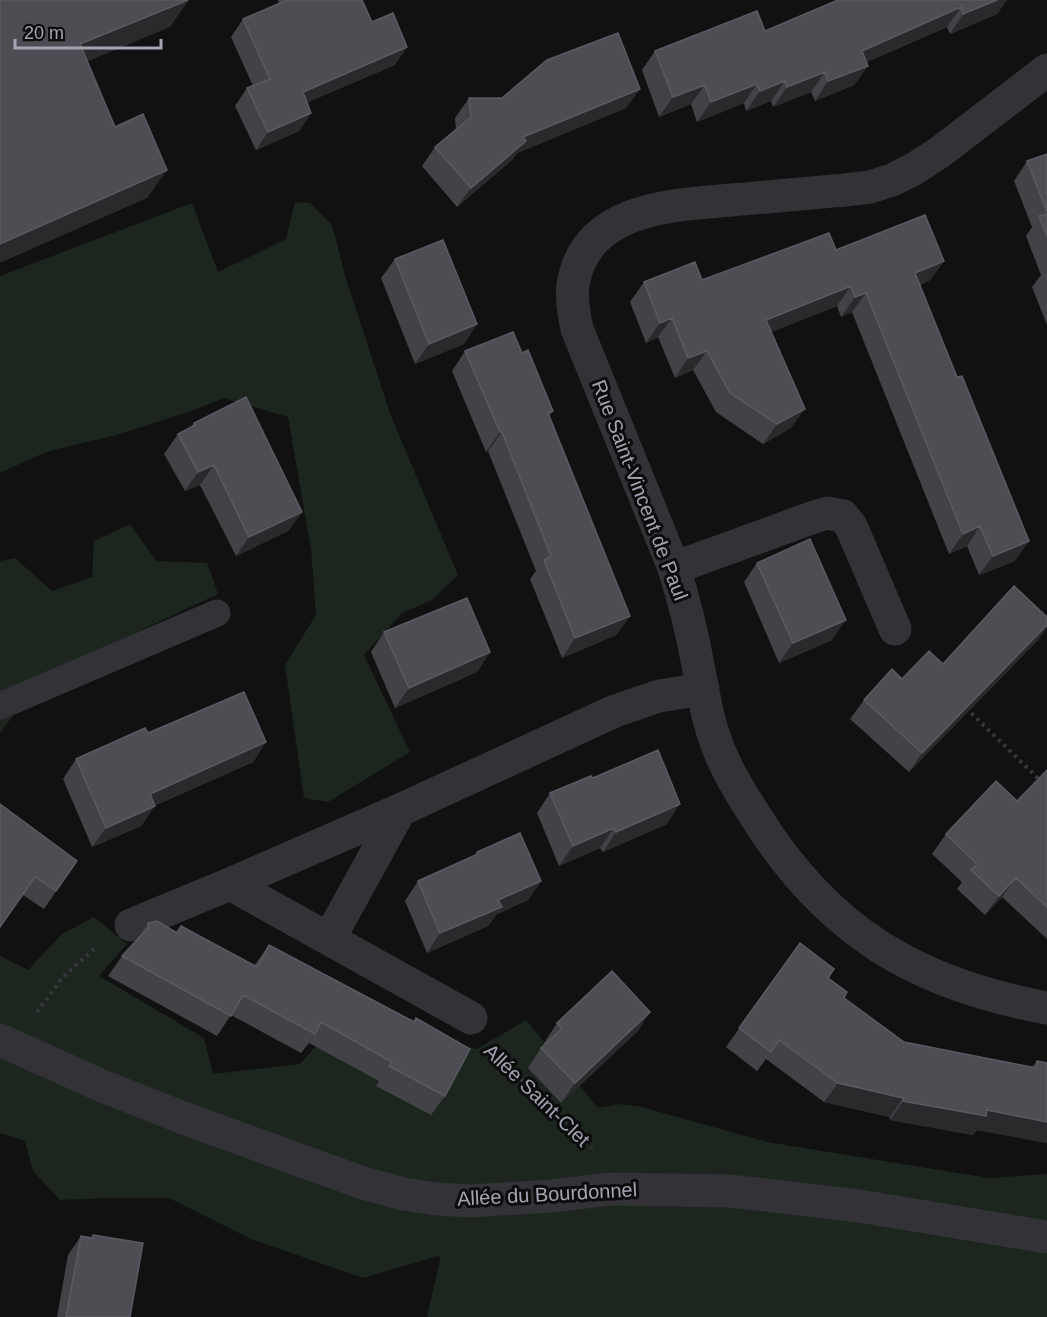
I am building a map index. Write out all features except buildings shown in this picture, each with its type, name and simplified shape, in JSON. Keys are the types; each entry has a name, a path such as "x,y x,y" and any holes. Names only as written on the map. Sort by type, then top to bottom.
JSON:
{"street":[{"name":"Rue Saint-Vincent de Paul","path":"1047,70 940,152 892,180 870,187 672,206 635,214 614,224 587,249 573,285 573,305 577,329 674,568 685,604 714,737 744,798 772,843 798,876 836,914 870,942 935,977 970,990 1047,1008"},
{"path":"674,568 814,517 828,513 843,516 851,526 895,628"},
{"path":"130,925 400,810 615,711 659,696 703,689"},
{"path":"329,939 400,810"},
{"path":"230,884 471,1018"},
{"name":"Allée du Bourdonnel","path":"5,1043 100,1085 186,1119 363,1183 404,1194 470,1201 552,1196 610,1189 699,1189 859,1206 1047,1237"}],"lane":[{"path":"0,706 217,613"}],"path":[{"path":"961,704 1047,787"},
{"path":"5,1043 62,978 101,942 130,925"},
{"name":"Allée Saint-Clet","path":"471,1018 477,1038 599,1155 610,1189"}],"shaded area":[{"path":"295,202 310,203 332,225 346,279 391,416 458,575 432,600 402,613 364,655 410,752 328,802 304,798 285,665 316,615 311,549 288,417 224,398 120,434 46,452 0,473 0,276 192,203 218,272 286,239"},
{"path":"130,524 156,561 207,563 218,594 42,677 0,733 0,561 15,558 52,591 92,577 94,541"},
{"path":"94,917 127,944 99,976 204,1038 213,1074 300,1064 338,1021 477,1049 526,1020 598,1108 619,1104 642,1107 767,1142 989,1178 1047,1174 1047,1317 427,1317 441,1255 363,1278 251,1239 169,1198 60,1200 33,1171 25,1141 0,1133 0,956 28,970 62,934"}]}
